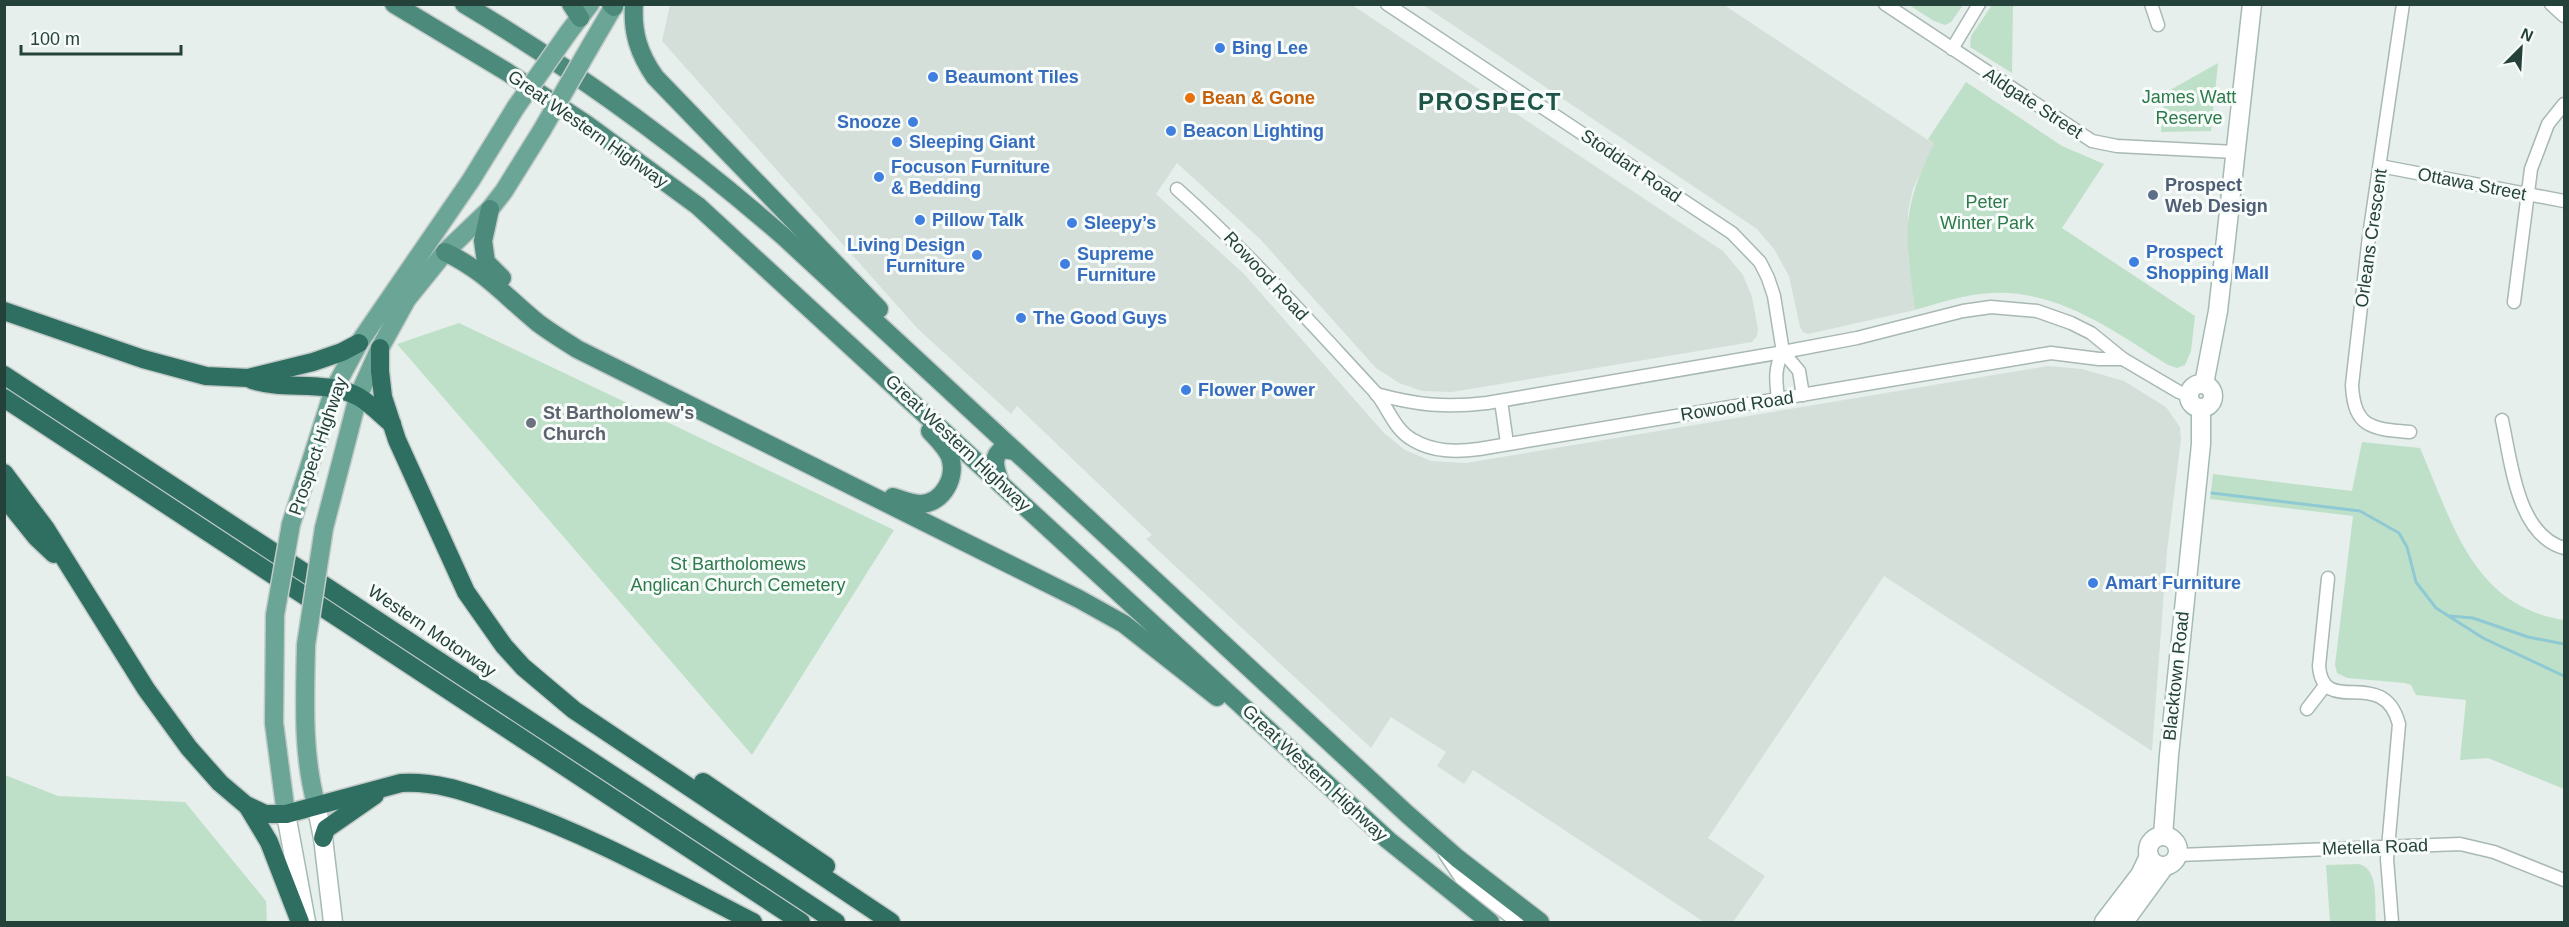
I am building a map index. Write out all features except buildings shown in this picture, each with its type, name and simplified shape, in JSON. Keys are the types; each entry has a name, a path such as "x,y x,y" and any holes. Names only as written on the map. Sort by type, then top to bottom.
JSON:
{"highway":[{"name":"Great Western Highway","path":"394,4 507,72 586,124 698,206 1388,840 1490,922"},
{"name":"Great Western Highway","path":"464,4 576,74 656,131 717,179 783,236 962,400 1434,838 1540,922"},
{"path":"634,4 636,39 655,77 904,333 962,400"},
{"path":"490,209 483,241 486,262 524,299 566,333 607,357 895,498 921,504 933,501 947,486 952,467 950,455 852,346"},
{"path":"445,252 465,261 488,277 537,322 592,357 1001,558 1124,624 1307,766"},
{"path":"4,310 167,366 206,376 248,378 267,384 334,389 358,397 392,423"},
{"path":"248,378 313,362 342,352 358,343"},
{"path":"380,348 383,397 415,482 466,592 504,646 523,667 574,710 892,922"},
{"name":"Western Motorway","path":"4,375 836,922"},
{"path":"4,398 801,922"},
{"path":"1000,482 994,462 996,454 1003,449 1016,451"},
{"path":"4,473 41,521 163,715 220,783 246,805 265,814 286,814 316,804 401,783 418,782 438,785 512,808 561,827 753,922"},
{"path":"4,497 36,537 75,574"},
{"path":"323,838 326,829 384,789"},
{"path":"246,805 269,842 300,922"}],"main road":[{"path":"2204,384 2218,311 2252,4"},
{"name":"Prospect Highway","path":"333,922 323,838 308,777 305,740 306,645 324,528 358,397 380,348 407,299 445,252 490,209 504,191 542,130 613,5"},
{"name":"Prospect Highway","path":"306,922 286,814 274,723 275,615 291,524 334,389 358,343 471,180 516,107 568,33 580,9"},
{"path":"2204,384 2211,388 2213,396 2208,406 2201,409 2190,403 2188,395 2192,387 2204,384"},
{"name":"Blacktown Road","path":"2163,836 2169,755 2201,444 2201,409"},
{"path":"2104,922 2140,875 2149,856 2151,842 2163,836 2176,842 2179,855 2173,864 2164,867 2123,922"},
{"path":"2149,856 2154,864 2164,867"},
{"path":"2123,922 2120,912 2130,888"}],"street":[{"name":"Stoddart Road","path":"1387,4 1732,233 1760,262 1768,278 1774,296 1784,352 1799,371 1803,395"},
{"name":"Aldgate Street","path":"1885,4 2092,141 2116,146 2235,152"},
{"path":"1952,50 1979,4"},
{"path":"2151,4 2158,25"},
{"name":"Orleans Crescent","path":"2403,4 2368,247 2352,385 2353,402 2358,416 2370,427 2410,432"},
{"path":"2551,4 2565,16"},
{"path":"2514,302 2531,169 2548,124 2565,104"},
{"name":"Ottawa Street","path":"2380,166 2565,201"},
{"name":"Rowood Road","path":"1177,189 1224,231 1376,394 1400,430 1422,445 1447,451 1461,451 2051,353 2098,359 2123,359"},
{"path":"1376,394 1408,403 1447,407 1501,401 1784,352 1857,338 1963,311 2004,307 2037,311 2071,323 2091,333 2123,359 2164,384 2188,395"},
{"name":"Stoddart Road","path":"1778,399 1776,369 1784,352"},
{"path":"1501,401 1507,443"},
{"path":"2502,420 2524,511 2542,537 2565,548"},
{"path":"2328,578 2319,666 2320,678 2324,687 2377,695 2387,699 2395,709 2399,724 2388,846 2392,922"},
{"path":"2307,709 2324,687"},
{"path":"1434,838 1461,878 1517,922"},
{"name":"Metella Road","path":"2179,855 2460,844 2476,846 2565,880"}],"shaded area":[{"path":"670,5 1352,5 1723,251 1743,275 1752,297 1758,329 1757,336 1752,342 1452,392 1422,391 1399,383 1376,368 1260,239 1177,163 1156,194 1244,274 1384,433 1405,450 1431,461 1466,463 2048,366 2082,369 2124,381 2166,407 2180,427 2181,439 2167,551 2152,751 1884,576 1708,838 1765,876 1733,922 1704,922 1473,770 1464,784 1437,766 1446,752 1391,717 1371,748 1146,539 1152,535 1017,406 1011,414 918,329 662,41"},
{"path":"1423,5 1724,5 1934,144 1913,189 1908,211 1908,257 1915,310 1808,334 1803,332 1789,276 1774,249 1757,229"}],"green space":[{"path":"1909,5 1963,5 1951,22 1945,25 1934,21"},
{"path":"1992,5 2013,5 2012,73 1970,47 1971,36"},
{"name":"James Watt Reserve","path":"2218,63 2211,131 2161,132 2165,93"},
{"name":"Peter Winter Park","path":"1966,82 2062,146 2104,164 2062,228 2195,316 2191,351 2185,365 2177,368 2168,365 2106,326 2063,305 2040,298 1992,293 1953,299 1915,310 1908,244 1910,207 1923,167 1934,144 1928,139"},
{"name":"St Bartholomews Anglican Church Cemetery","path":"459,323 894,530 752,755 397,344"},
{"path":"2362,442 2420,448 2455,531 2486,579 2507,597 2533,612 2564,620 2564,789 2488,758 2460,760 2466,700 2416,695 2411,685 2405,683 2347,678 2337,673 2335,665 2353,516 2210,499 2213,474 2352,491"},
{"path":"5,775 58,796 185,802 266,901 267,922 5,922"},
{"path":"2359,864 2366,867 2373,880 2376,922 2330,922 2326,865"}],"waterway":[{"path":"2212,493 2360,511 2399,533 2407,547 2416,582 2436,608 2483,638 2564,676"},
{"path":"2450,616 2473,618 2528,637 2564,644"}],"place":[{"name":"Bing Lee","path":"1220,48"},
{"name":"Beaumont Tiles","path":"933,77"},
{"name":"Bean & Gone","path":"1190,98"},
{"name":"Snooze","path":"913,122"},
{"name":"Beacon Lighting","path":"1171,131"},
{"name":"Sleeping Giant","path":"897,142"},
{"name":"Focuson Furniture & Bedding","path":"879,177"},
{"name":"Prospect Web Design","path":"2153,195"},
{"name":"Pillow Talk","path":"920,220"},
{"name":"Sleepy’s","path":"1072,223"},
{"name":"Living Design Furniture","path":"977,255"},
{"name":"Prospect Shopping Mall","path":"2134,262"},
{"name":"Supreme Furniture","path":"1065,264"},
{"name":"The Good Guys","path":"1021,318"},
{"name":"Flower Power","path":"1186,390"},
{"name":"St Bartholomew's Church","path":"531,423"},
{"name":"Amart Furniture","path":"2093,583"}],"district":[{"name":"PROSPECT","path":"1490,101"}]}
